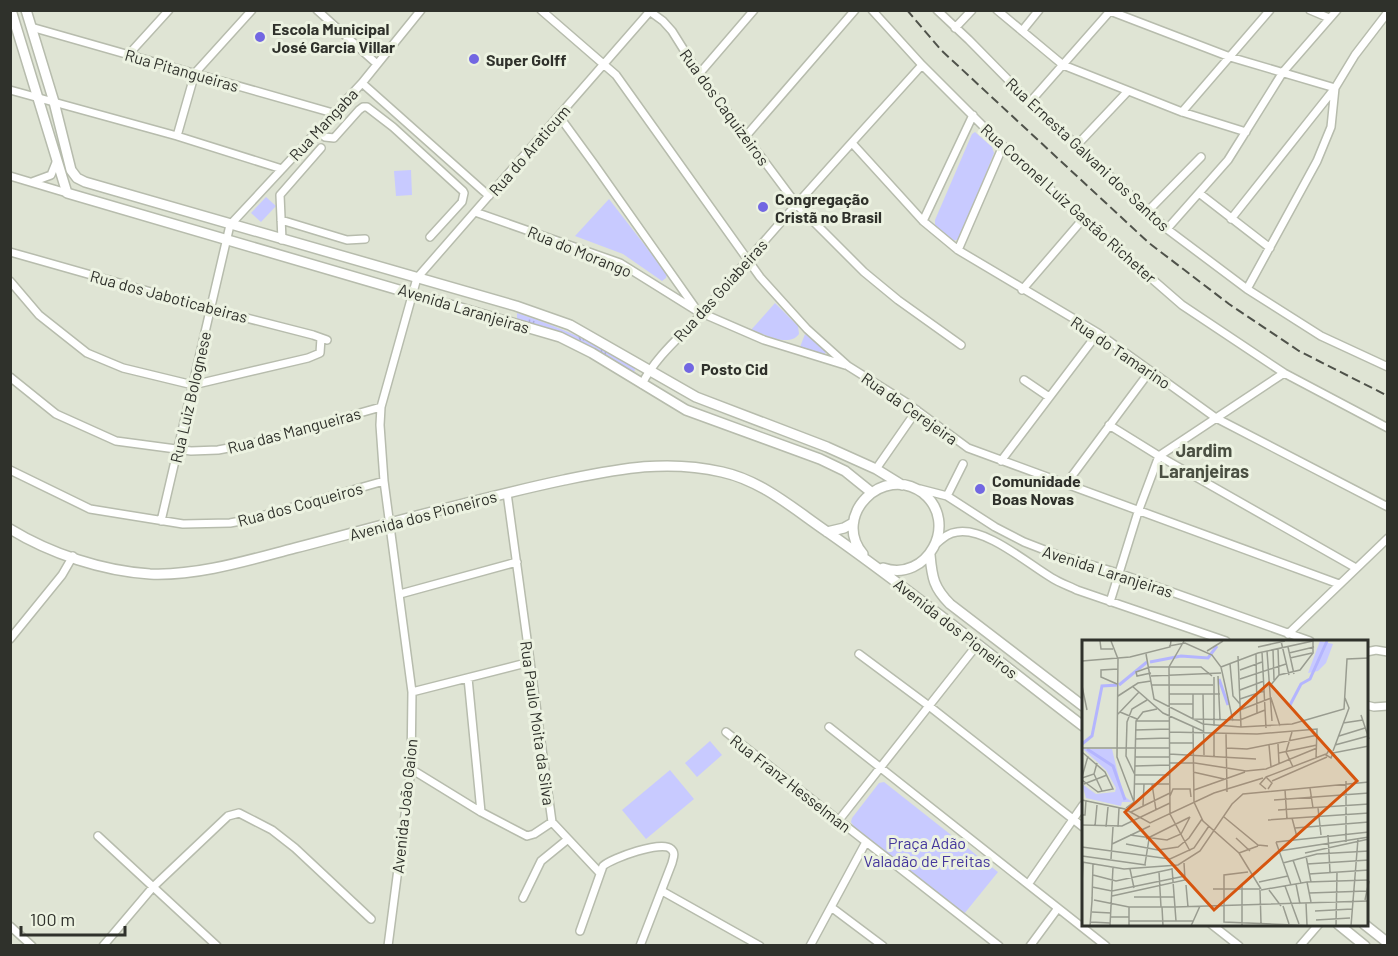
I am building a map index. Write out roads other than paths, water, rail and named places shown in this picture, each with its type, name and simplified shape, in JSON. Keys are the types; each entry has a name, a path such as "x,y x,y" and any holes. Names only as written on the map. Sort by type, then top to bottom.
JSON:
{"main road":[{"path":"11,10 68,193"},
{"path":"26,10 54,102"},
{"name":"Avenida Laranjeiras","path":"54,102 71,170 77,178 85,182 516,306 570,325 696,397 797,434 876,469 902,485"},
{"name":"Avenida Laranjeiras","path":"68,193 413,292 560,337 592,353 686,410 820,459 845,471 871,492"},
{"name":"Avenida dos Pioneiros","path":"10,530 28,540 103,567 152,574 211,569 507,493 615,470 648,465 680,465 724,472 760,486 868,560 1082,725"},
{"path":"868,560 859,550 854,537 853,523 862,501 880,487 902,485 923,493 936,511 939,532 937,543 930,555 921,563 900,571 877,567"},
{"path":"827,532 853,523"},
{"name":"Avenida dos Pioneiros","path":"930,555 932,572 939,592 959,611 1082,705"},
{"path":"1341,926 1365,945"},
{"path":"1367,926 1388,943"}],"street":[{"path":"129,54 169,10"},
{"path":"177,135 195,73 252,10"},
{"path":"317,10 377,64"},
{"name":"Rua da Cerejeira","path":"541,10 616,75 760,277 807,329 848,366 916,410 968,448 1339,584"},
{"path":"699,74 754,10"},
{"path":"746,136 855,10"},
{"name":"Rua Coronel Luiz Gastão Richeter","path":"872,10 1003,146 1182,304 1284,373 1388,428"},
{"name":"Rua Ernesta Galvani dos Santos","path":"937,10 1030,102 1167,229 1247,290 1321,336 1388,367"},
{"path":"955,28 972,10"},
{"path":"997,10 1063,65 1182,112 1246,132"},
{"path":"1022,31 1039,10"},
{"path":"1182,112 1270,10"},
{"path":"1310,10 1329,18"},
{"path":"1167,229 1228,160 1283,72 1337,10"},
{"name":"Rua Mangaba","path":"230,225 362,83 418,11"},
{"name":"Rua do Araticum","path":"413,292 417,278 650,11"},
{"name":"Rua dos Caquizeiros","path":"650,11 672,32 699,74 797,205 864,272 898,300 961,345"},
{"path":"1030,102 1110,11 1230,57 1335,88"},
{"path":"1231,219 1335,88 1355,55 1388,12"},
{"path":"1379,23 1388,20"},
{"name":"Rua Pitangueiras","path":"31,27 333,113"},
{"name":"Rua das Goiabeiras","path":"642,384 650,369 699,312 922,64"},
{"path":"362,83 489,196"},
{"path":"1247,290 1317,161 1331,127 1335,88"},
{"path":"10,90 177,135 282,169"},
{"path":"1077,145 1128,91"},
{"path":"317,131 325,137 334,138 359,110 368,107 462,191 464,193 462,202 430,237"},
{"path":"923,221 973,115"},
{"path":"559,116 699,312"},
{"name":"Rua do Tamarino","path":"852,143 923,221 958,250 1098,333 1216,418 1388,507"},
{"path":"958,250 1003,146"},
{"path":"282,240 280,195 321,148"},
{"path":"1148,211 1201,157"},
{"path":"32,182 51,175 57,158"},
{"name":"Avenida Laranjeiras","path":"10,176 68,193"},
{"path":"1199,193 1270,248"},
{"name":"Rua do Morango","path":"475,212 620,263 699,312 788,348 848,366"},
{"path":"1022,290 1083,219"},
{"path":"281,220 347,240 365,239"},
{"path":"227,239 230,225"},
{"name":"Rua Luiz Bolognese","path":"160,521 227,239"},
{"name":"Rua dos Jaboticabeiras","path":"10,252 324,339 320,353 308,358 193,386"},
{"path":"10,281 39,315 87,353 123,368 193,386"},
{"name":"Rua das Mangueiras","path":"389,524 380,425 381,408 413,292"},
{"path":"1001,461 1098,333"},
{"path":"1066,484 1150,371"},
{"path":"1110,602 1138,512 1159,456 1284,373"},
{"name":"Rua das Mangueiras","path":"10,377 56,414 116,441 178,450 205,452 250,444 381,408"},
{"path":"1024,380 1049,397"},
{"path":"876,469 916,410"},
{"path":"1109,425 1356,568"},
{"path":"946,496 963,464"},
{"name":"Rua dos Coqueiros","path":"10,470 90,509 196,525 251,519 384,481"},
{"name":"Avenida Laranjeiras","path":"913,488 946,496 995,527 1055,554 1118,573 1307,640"},
{"name":"Rua Paulo Moita da Silva","path":"507,493 552,822 599,872"},
{"name":"Avenida João Gaion","path":"388,945 411,769 412,692 389,524"},
{"name":"Avenida Laranjeiras","path":"937,543 947,535 958,531 980,535 992,540 1054,579 1110,602 1223,640"},
{"path":"1288,634 1388,538"},
{"path":"12,635 62,575 73,556"},
{"path":"400,594 517,562"},
{"path":"839,820 976,645"},
{"path":"1368,652 1388,652"},
{"path":"858,654 929,706 1082,826"},
{"path":"412,692 530,662"},
{"path":"468,678 481,812"},
{"path":"1368,706 1388,706"},
{"path":"829,727 1106,945"},
{"name":"Rua Franz Hesselman","path":"726,732 999,945"},
{"path":"411,769 481,812 527,836 552,822"},
{"path":"1029,883 1082,806"},
{"path":"103,945 153,887 228,816 239,813 272,830 296,848 371,918"},
{"path":"98,836 217,945"},
{"path":"523,898 541,861 568,839"},
{"path":"810,945 866,842"},
{"path":"580,932 599,872 606,863 633,853 663,846 671,849 674,854 640,945"},
{"path":"662,891 760,945"},
{"path":"831,907 883,945"},
{"path":"1030,945 1058,908"},
{"path":"10,926 32,945"},
{"path":"1214,926 1239,945"},
{"path":"1300,945 1317,926"}],"railway":[{"path":"907,10 941,50 1149,243 1229,304 1299,351 1388,396"}],"place":[{"name":"Escola Municipal José Garcia Villar","path":"260,37"},
{"name":"Super Golff","path":"474,59"},
{"name":"Congregação Cristã no Brasil","path":"763,207"},
{"name":"Posto Cid","path":"689,368"},
{"name":"Comunidade Boas Novas","path":"980,489"}],"district":[{"name":"Jardim Laranjeiras","path":"1204,460"}],"park label":[{"name":"Praça Adão Valadão de Freitas","path":"927,851"}]}
